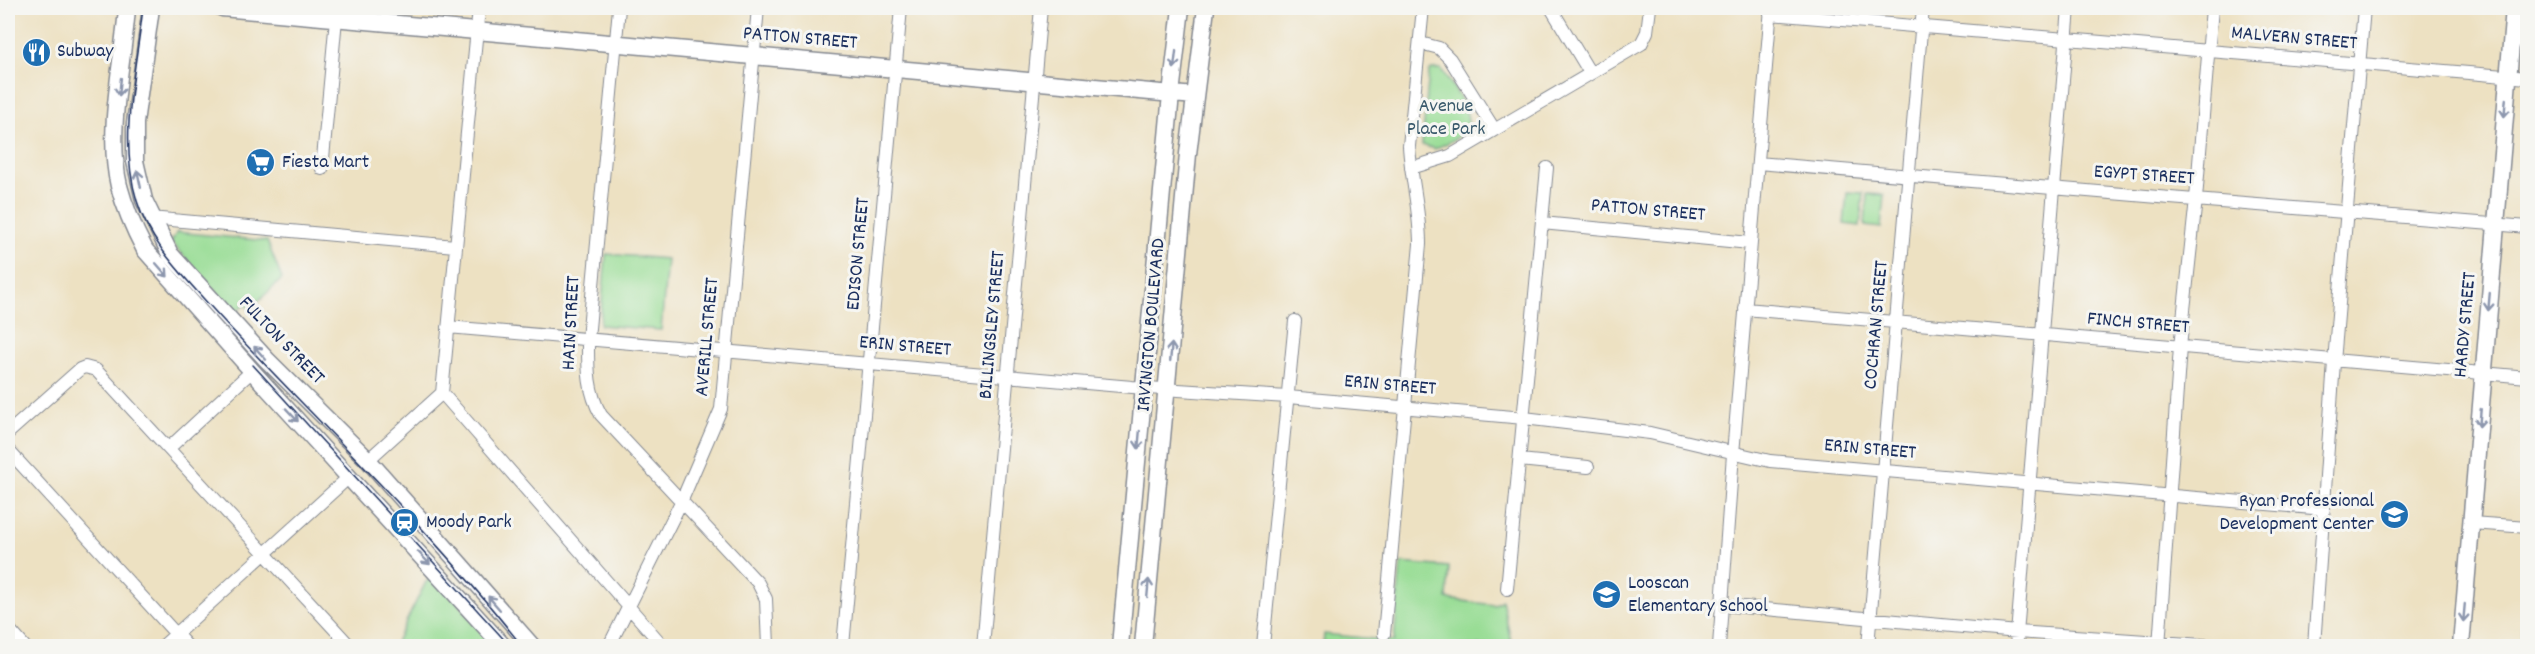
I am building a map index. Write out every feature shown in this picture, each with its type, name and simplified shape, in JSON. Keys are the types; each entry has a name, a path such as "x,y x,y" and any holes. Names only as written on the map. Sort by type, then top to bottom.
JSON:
{"main road":[{"name":"FULTON STREET","path":"127,8 115,143 119,184 125,206 145,250 503,646"},
{"name":"FULTON STREET","path":"151,8 134,145 137,170 150,218 170,254 267,360 368,460 532,646"},
{"name":"PATTON STREET","path":"222,8 337,13 616,44 1195,96"},
{"name":"IRVINGTON BOULEVARD","path":"1120,646 1161,195 1181,8"},
{"name":"IRVINGTON BOULEVARD","path":"1143,646 1185,197 1206,8"},
{"name":"HARDY STREET","path":"2461,646 2514,8"},
{"path":"1161,195 1185,197"},
{"path":"1130,537 1153,538"}],"street":[{"path":"368,460 442,393 479,8"},
{"name":"HAIN STREET","path":"619,8 588,339 588,384 593,401 601,415 762,589 766,599 768,646"},
{"name":"AVERILL STREET","path":"609,646 682,500 721,409 758,8"},
{"name":"EDISON STREET","path":"843,646 901,8"},
{"name":"BILLINGSLEY STREET","path":"983,646 1041,8"},
{"path":"1384,634 1407,407 1420,233 1409,146 1423,8"},
{"path":"1551,8 1590,73"},
{"path":"1411,168 1450,156 1641,44 1647,32 1650,8"},
{"name":"COCHRAN STREET","path":"1868,646 1923,8"},
{"path":"2016,646 2068,8"},
{"path":"2160,644 2180,347 2196,199 2212,8"},
{"path":"2313,646 2364,8"},
{"path":"1719,646 1770,11"},
{"name":"MALVERN STREET","path":"1770,11 1921,28 2528,78"},
{"path":"322,169 337,13"},
{"path":"1420,43 1439,48 1450,59 1494,129"},
{"name":"EGYPT STREET","path":"1758,163 2528,227"},
{"path":"1507,589 1547,168"},
{"path":"150,218 455,246"},
{"name":"PATTON STREET","path":"1542,223 1750,243"},
{"name":"FINCH STREET","path":"1745,309 2334,362 2528,377"},
{"path":"1263,646 1295,321"},
{"name":"ERIN STREET","path":"448,327 1144,387 1288,396 1524,418 1650,433 1770,461 2324,509"},
{"path":"8,433 80,369 85,366 91,367 107,381 350,646"},
{"path":"169,448 252,371"},
{"path":"442,393 628,609 663,646"},
{"path":"8,450 187,646"},
{"path":"1520,460 1588,467"},
{"path":"163,646 349,477"},
{"path":"2471,523 2528,527"},
{"path":"1722,605 2160,644 2217,646"},
{"path":"9,634 24,646"}],"green space":[{"name":"Avenue Place Park","path":"1432,69 1441,69 1461,100 1468,118 1467,126 1461,135 1435,149 1422,145 1429,72"},
{"path":"1847,192 1863,193 1860,226 1844,224"},
{"path":"1867,194 1884,195 1881,228 1865,226"},
{"path":"177,232 267,241 282,279 255,304 257,307 252,311 245,304 235,313 171,242"},
{"path":"606,254 667,259 661,330 600,325"},
{"path":"2527,549 2527,646 2521,646"},
{"path":"1401,563 1449,567 1447,599 1494,605 1502,600 1512,646 1323,646 1324,634 1394,641"},
{"name":"Moody Park","path":"434,575 496,646 394,646 426,582"}],"tram line":[{"path":"143,8 130,104 129,153 137,201 156,241 193,287 417,524 522,646"},
{"path":"253,365 510,646"}],"place":[{"name":"Subway","path":"36,52"},
{"name":"Fiesta Mart","path":"261,163"},
{"name":"Ryan Professional Development Center","path":"2395,514"},
{"name":"Moody Park","path":"405,523"},
{"name":"Looscan Elementary School","path":"1607,595"}]}
